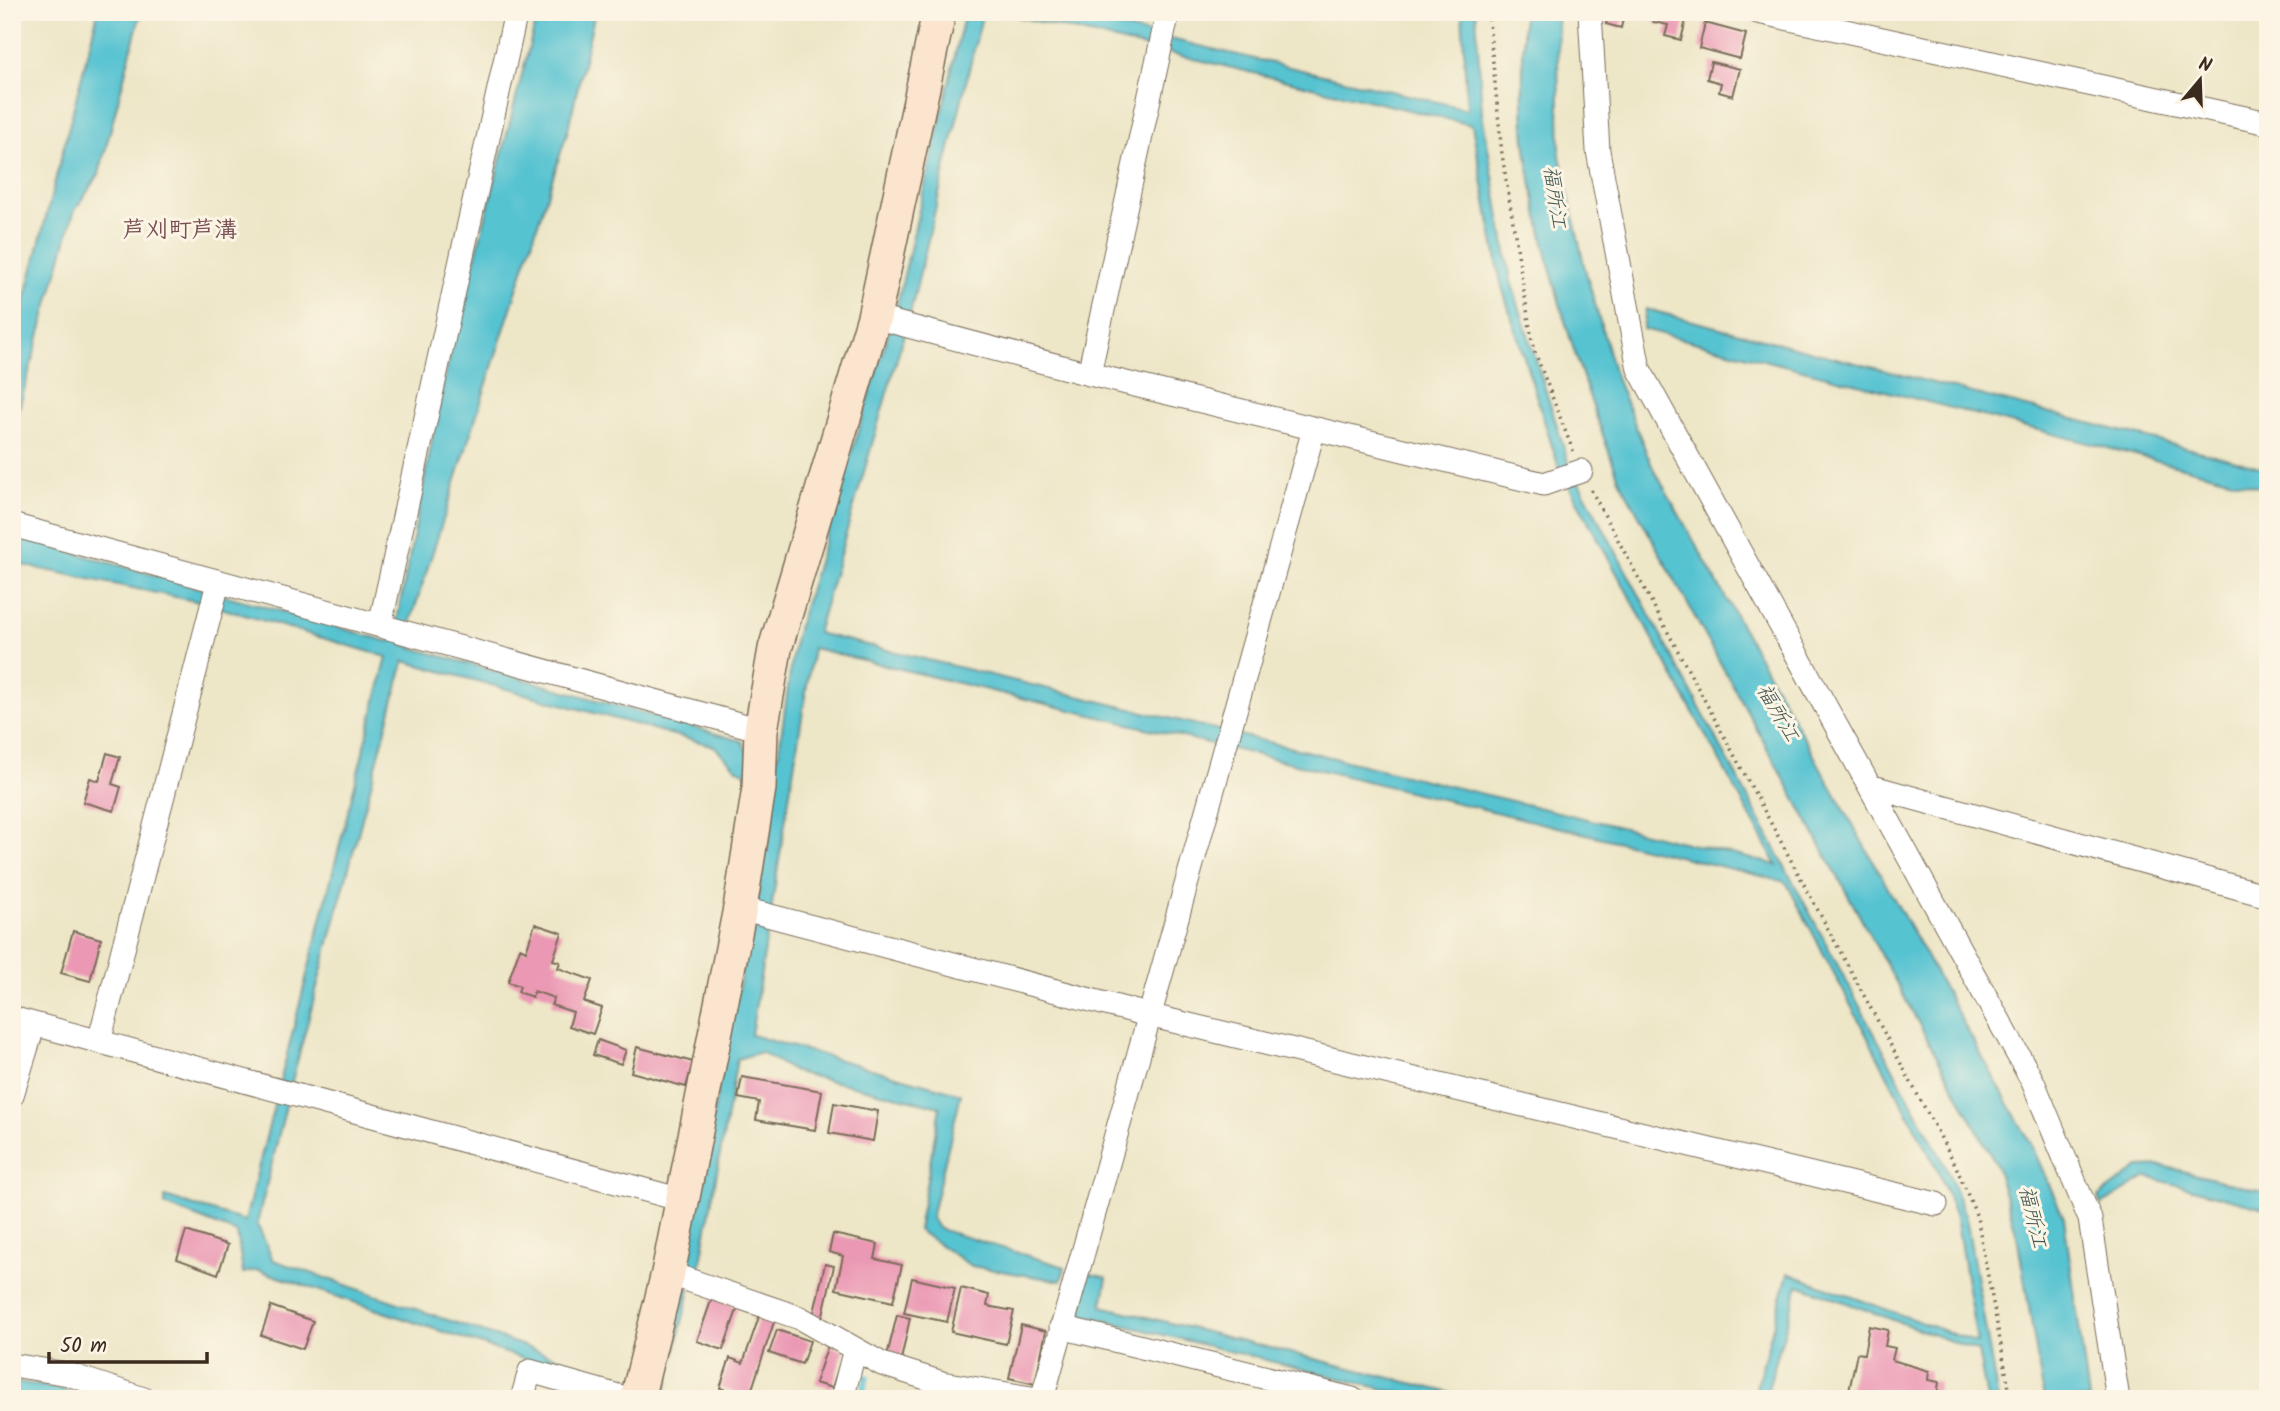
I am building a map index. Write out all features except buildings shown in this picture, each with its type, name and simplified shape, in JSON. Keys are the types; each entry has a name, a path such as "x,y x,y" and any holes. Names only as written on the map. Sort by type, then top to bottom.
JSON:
{"street":[{"path":"394,629 516,12"},
{"path":"637,1399 668,1273 740,908 775,649 874,317 939,12"},
{"path":"1590,12 1598,151 1639,369 1873,788 2033,1082 2090,1219 2118,1399"},
{"path":"1758,12 2268,123"},
{"path":"1089,374 1166,21"},
{"path":"874,317 1089,374 1544,484 1581,471"},
{"path":"668,1273 800,1318 883,1364 942,1383 1039,1399 1062,1327 1314,429"},
{"path":"12,525 394,629 760,758"},
{"path":"99,1042 218,583"},
{"path":"1873,788 2268,896"},
{"path":"740,908 1148,1015 1936,1204"},
{"path":"12,1095 23,1021 682,1200"},
{"path":"1062,1327 1352,1399"},
{"path":"842,1399 855,1349"},
{"path":"12,1365 68,1374 144,1399"},
{"path":"522,1399 530,1371 629,1399"}],"path":[{"path":"1488,12 1502,154 1533,346 1581,471 1955,1164 1977,1217 2011,1399"}],"water":[{"path":"98,12 141,12 99,174 74,212 12,433 12,351"},
{"path":"538,12 595,12 568,130 403,645 742,741 750,757 773,765 779,751 795,637 897,305 965,12 983,12 910,314 817,633 1777,865 1559,468 1501,284 1472,125 997,12 1056,12 1467,109 1462,12 1476,12 1482,113 1511,281 1569,464 1947,1169 1966,1218 1998,1399 1987,1399 1978,1351 1798,1285 1765,1399 1753,1399 1788,1273 1977,1343 1956,1217 1939,1173 1786,882 813,648 751,1035 961,1094 931,1218 939,1229 1065,1267 1061,1281 971,1266 918,1230 940,1107 795,1072 761,1052 737,1059 699,1273 687,1271 683,1263 773,818 774,787 736,768 714,746 404,661 292,1081 257,1224 273,1260 623,1380 622,1387 530,1361 258,1270 243,1273 237,1233 165,1205 165,1197 245,1221 387,657 200,602 12,563 12,535 390,642 397,620 444,380"},
{"name":"福所江","path":"1523,12 1557,12 1560,156 1585,269 1616,378 1652,466 2031,1144 2064,1218 2089,1399 2044,1399 2017,1235 1995,1162 1619,479 1565,320 1534,198 1524,121"},
{"path":"1646,309 2268,469 2268,489 1643,329"},
{"path":"2163,1166 2268,1193 2268,1209 2147,1177 2101,1205 2098,1197 2139,1167"},
{"path":"1088,1273 1107,1278 1102,1306 1475,1399 1424,1399 1082,1315"},
{"path":"678,1288 690,1289 664,1399 650,1399"},
{"path":"12,1381 60,1389 91,1399 32,1399 12,1393"}],"waterway":[{"path":"861,1399 867,1377"}],"district":[{"name":"芦刈町芦溝","path":"180,231"}]}
